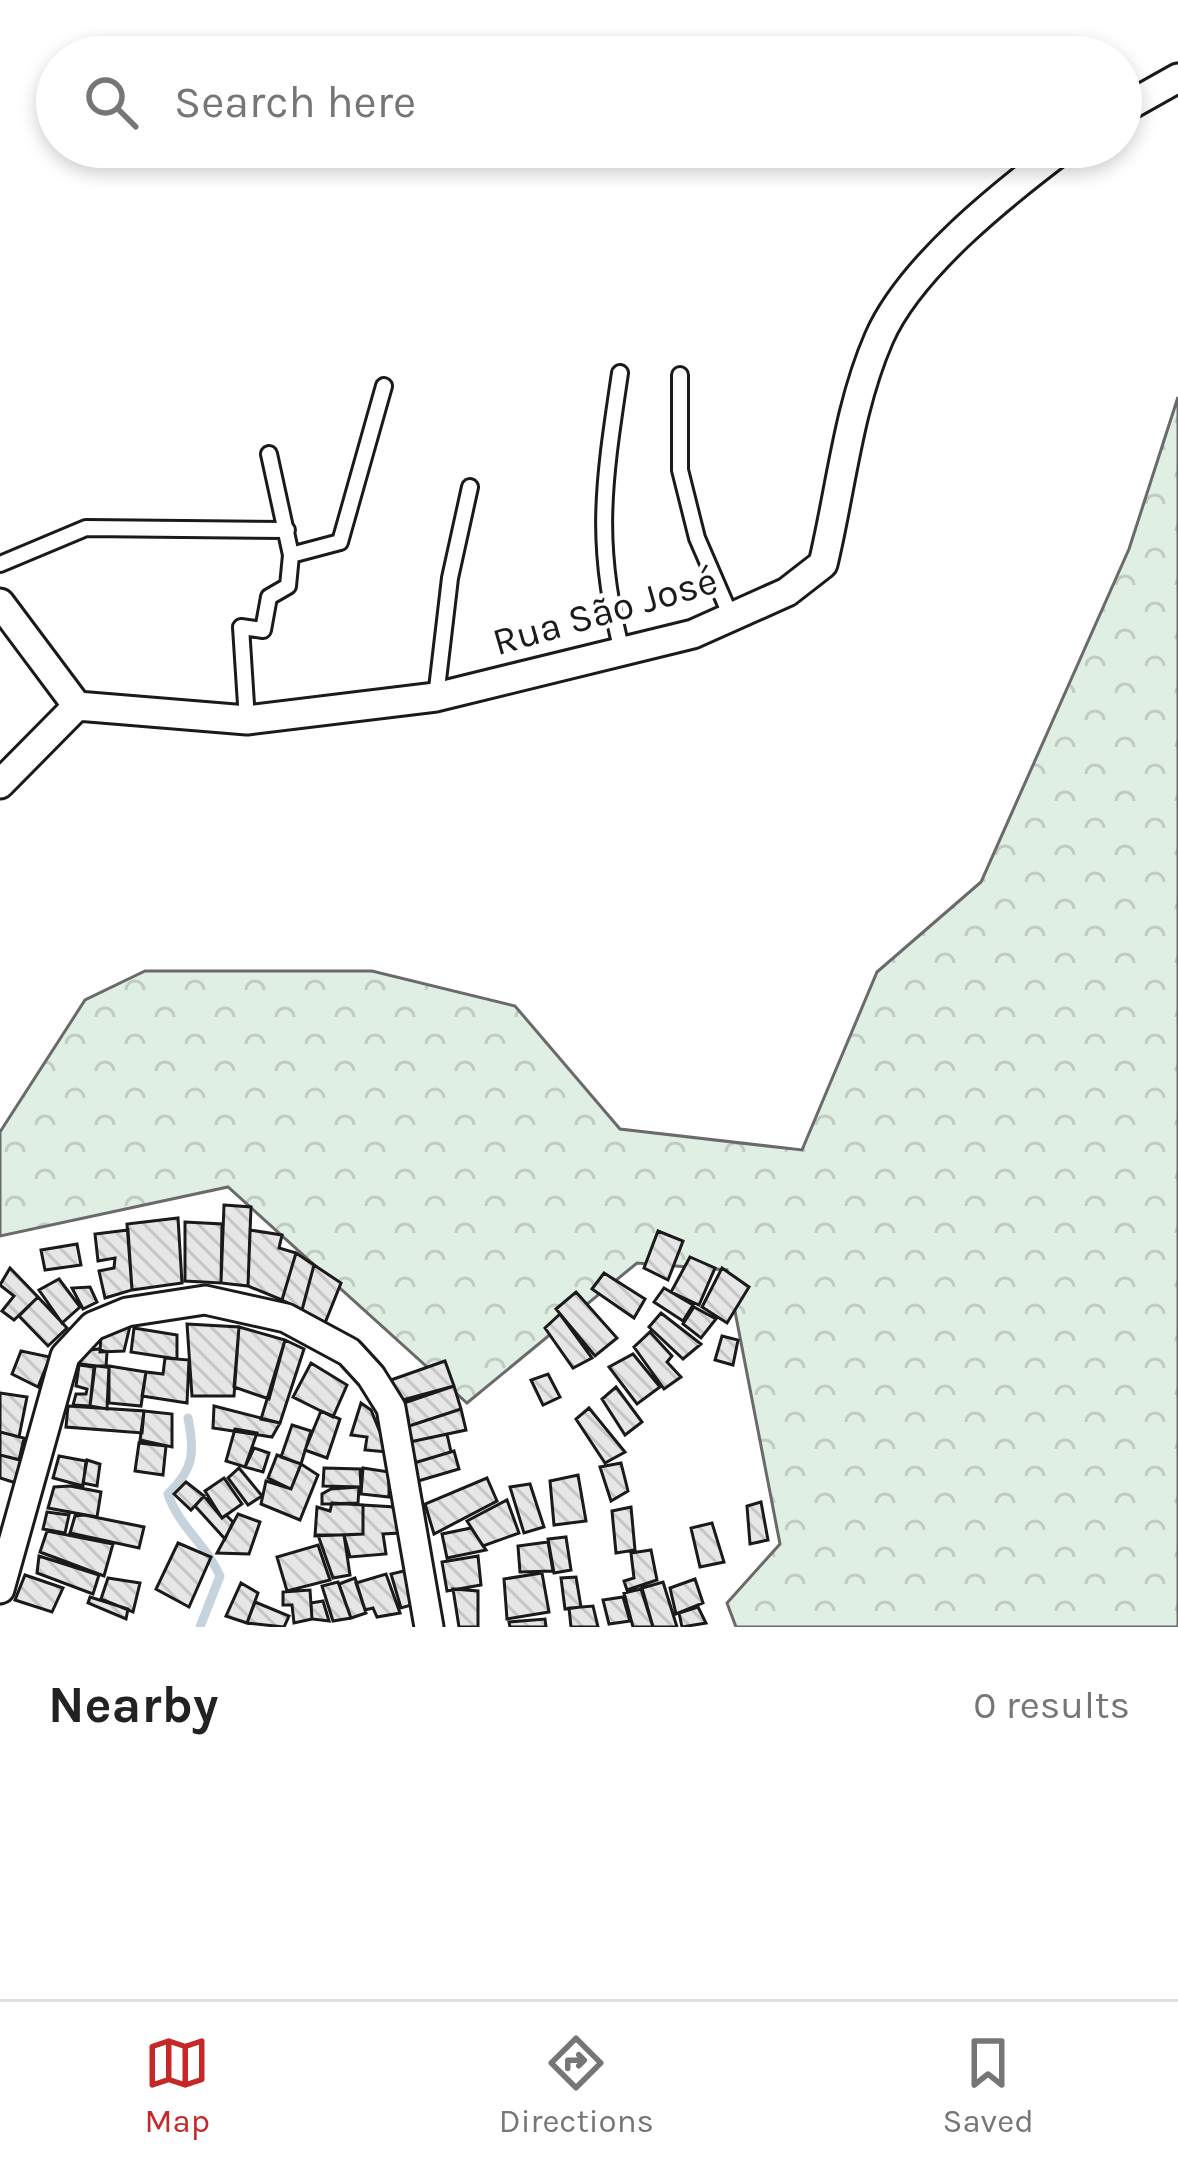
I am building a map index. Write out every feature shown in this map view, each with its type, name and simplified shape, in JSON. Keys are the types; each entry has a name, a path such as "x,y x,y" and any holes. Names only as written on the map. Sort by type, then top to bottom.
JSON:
{"street":[{"path":"1142,98 1178,78"},
{"name":"Rua São José","path":"77,706 247,720 436,698 623,653 731,619 787,592 823,564 856,403 880,334 928,268 981,213 1038,168"},
{"path":"0,603 77,706 0,784"},
{"path":"0,1589 65,1356 93,1326 127,1312 205,1300 286,1318 349,1352 371,1376 391,1408 430,1627"}],"lane":[{"path":"620,373 600,508 604,587 623,653"},
{"path":"680,375 680,470 697,538 731,619"},
{"path":"291,555 340,542 384,386"},
{"path":"247,720 241,627 263,630 269,597 288,586 291,555 269,454"},
{"path":"436,698 450,578 470,487"},
{"path":"0,564 86,527 287,530"}],"green space":[{"path":"1178,397 1178,1627 736,1627 727,1603 780,1544 727,1270 637,1263 467,1403 228,1187 0,1236 0,1132 85,1000 145,971 372,971 515,1006 620,1129 802,1150 877,972 981,882 1129,549"}],"building":[{"path":"224,1205 251,1207 248,1286 221,1283"},
{"path":"178,1218 182,1283 132,1290 127,1224"},
{"path":"185,1222 222,1224 221,1283 185,1281"},
{"path":"128,1230 132,1290 105,1298 99,1271 114,1268 115,1258 98,1261 95,1234"},
{"path":"250,1230 282,1235 279,1248 296,1253 282,1300 248,1286"},
{"path":"658,1231 683,1241 668,1280 644,1268"},
{"path":"77,1244 81,1265 45,1270 41,1250"},
{"path":"296,1253 314,1265 302,1310 282,1300"},
{"path":"690,1257 715,1268 699,1305 671,1292"},
{"path":"314,1265 341,1283 325,1323 302,1310"},
{"path":"10,1268 38,1297 14,1320 2,1311 14,1296 0,1285"},
{"path":"722,1268 749,1287 727,1323 702,1307"},
{"path":"604,1273 645,1299 634,1318 592,1289"},
{"path":"59,1279 80,1307 62,1323 39,1290"},
{"path":"90,1287 97,1302 83,1309 72,1288"},
{"path":"664,1288 693,1305 683,1321 654,1302"},
{"path":"576,1292 617,1338 595,1356 556,1309"},
{"path":"38,1297 67,1328 48,1346 19,1316"},
{"path":"694,1307 716,1319 701,1338 683,1324"},
{"path":"661,1313 701,1344 683,1359 649,1327"},
{"path":"560,1314 592,1358 573,1368 545,1328"},
{"path":"187,1324 239,1327 234,1396 192,1396"},
{"path":"130,1326 124,1351 100,1352 101,1335"},
{"path":"239,1327 285,1340 269,1399 234,1387"},
{"path":"134,1328 177,1335 177,1359 131,1352"},
{"path":"650,1332 672,1356 667,1362 681,1377 664,1389 634,1347"},
{"path":"722,1336 738,1340 733,1365 715,1360"},
{"path":"285,1340 304,1349 280,1423 261,1419"},
{"path":"21,1351 50,1357 38,1387 12,1374"},
{"path":"82,1351 107,1352 106,1367 80,1364"},
{"path":"633,1354 660,1387 637,1404 609,1367"},
{"path":"165,1358 189,1360 187,1403 142,1396 146,1372 163,1374"},
{"path":"445,1361 454,1386 399,1401 391,1380"},
{"path":"311,1363 347,1385 333,1417 293,1397"},
{"path":"79,1365 94,1367 90,1406 73,1405 76,1394 86,1394 87,1389 76,1386"},
{"path":"95,1366 109,1366 107,1409 90,1406"},
{"path":"109,1366 146,1372 141,1406 109,1403"},
{"path":"548,1374 560,1397 543,1405 531,1380"},
{"path":"454,1386 461,1409 406,1427 398,1405"},
{"path":"616,1387 642,1422 625,1435 602,1399"},
{"path":"0,1393 27,1397 19,1437 0,1432"},
{"path":"361,1403 371,1410 388,1452 365,1450 367,1437 351,1435"},
{"path":"68,1406 144,1411 142,1433 66,1427"},
{"path":"214,1406 280,1423 272,1437 213,1428"},
{"path":"589,1408 625,1452 605,1463 576,1419"},
{"path":"461,1409 466,1430 410,1442 406,1427"},
{"path":"144,1411 172,1414 172,1447 140,1440"},
{"path":"321,1411 340,1419 327,1458 305,1450"},
{"path":"292,1425 311,1431 301,1464 281,1457"},
{"path":"235,1429 257,1433 245,1467 226,1461"},
{"path":"0,1432 24,1438 19,1460 0,1455"},
{"path":"447,1434 451,1452 414,1463 410,1442"},
{"path":"139,1443 166,1446 163,1475 135,1471"},
{"path":"254,1448 269,1453 263,1472 245,1467"},
{"path":"454,1451 459,1469 418,1481 414,1463"},
{"path":"0,1455 21,1460 16,1483 0,1478"},
{"path":"277,1455 301,1464 291,1489 268,1478"},
{"path":"59,1456 86,1461 83,1486 53,1478"},
{"path":"87,1460 100,1464 97,1486 83,1483"},
{"path":"621,1463 628,1491 611,1501 600,1467"},
{"path":"301,1464 318,1475 300,1520 261,1504 266,1481 291,1489"},
{"path":"239,1468 262,1496 248,1505 228,1478"},
{"path":"324,1468 360,1469 361,1487 323,1486"},
{"path":"363,1468 389,1472 389,1497 361,1494"},
{"path":"578,1475 586,1521 554,1525 550,1481"},
{"path":"224,1478 242,1504 222,1518 205,1491"},
{"path":"487,1478 497,1501 434,1534 425,1504"},
{"path":"186,1482 204,1496 191,1510 174,1494"},
{"path":"530,1484 544,1527 524,1533 510,1487"},
{"path":"54,1487 101,1492 97,1517 48,1508"},
{"path":"359,1487 358,1503 322,1504 322,1494 331,1489"},
{"path":"204,1496 222,1518 226,1515 233,1522 225,1539 195,1506"},
{"path":"507,1500 519,1533 483,1546 467,1521"},
{"path":"761,1502 768,1540 750,1544 747,1506"},
{"path":"332,1503 363,1505 363,1534 315,1536 317,1507 330,1511"},
{"path":"363,1505 395,1507 400,1533 383,1534 386,1554 350,1557 344,1535 363,1534"},
{"path":"631,1507 635,1550 616,1553 612,1511"},
{"path":"47,1512 69,1515 65,1533 43,1529"},
{"path":"238,1514 260,1522 249,1554 217,1553"},
{"path":"75,1516 144,1527 139,1548 70,1533"},
{"path":"712,1523 724,1562 700,1567 691,1528"},
{"path":"471,1528 486,1550 447,1558 442,1534"},
{"path":"47,1531 113,1544 104,1576 40,1552"},
{"path":"318,1535 344,1535 350,1575 333,1578"},
{"path":"566,1537 571,1570 554,1573 548,1539"},
{"path":"548,1542 553,1571 520,1572 518,1546"},
{"path":"178,1543 211,1557 189,1607 156,1589"},
{"path":"318,1545 330,1580 287,1591 277,1557"},
{"path":"651,1550 657,1580 627,1590 624,1581 634,1578 631,1553"},
{"path":"39,1556 99,1575 93,1594 37,1573"},
{"path":"478,1556 481,1585 447,1591 442,1562"},
{"path":"412,1569 425,1601 401,1608 391,1574"},
{"path":"542,1573 549,1612 507,1619 504,1579"},
{"path":"386,1574 400,1613 377,1617 373,1608 365,1610 356,1583"},
{"path":"25,1575 63,1588 52,1612 15,1600"},
{"path":"576,1577 581,1607 565,1609 561,1578"},
{"path":"108,1578 140,1583 133,1612 101,1599"},
{"path":"355,1578 366,1613 351,1618 339,1584"},
{"path":"695,1579 703,1603 676,1614 670,1588"},
{"path":"338,1582 351,1618 333,1621 322,1586"},
{"path":"663,1582 677,1627 653,1627 642,1588"},
{"path":"241,1583 258,1593 247,1623 226,1616"},
{"path":"453,1589 478,1591 478,1627 459,1627"},
{"path":"641,1589 653,1627 633,1627 624,1593"},
{"path":"310,1590 312,1619 294,1623 292,1605 283,1605 283,1592"},
{"path":"90,1597 128,1609 126,1619 88,1603"},
{"path":"623,1597 630,1621 609,1624 603,1600"},
{"path":"323,1601 329,1621 312,1619 311,1603"},
{"path":"255,1602 289,1616 284,1627 247,1623"},
{"path":"593,1606 598,1627 571,1627 569,1608"},
{"path":"698,1607 706,1623 682,1627 679,1613"},
{"path":"545,1619 546,1627 510,1627 509,1622"}],"waterway":[{"path":"188,1418 190,1459 168,1494 220,1576 200,1627"}]}
